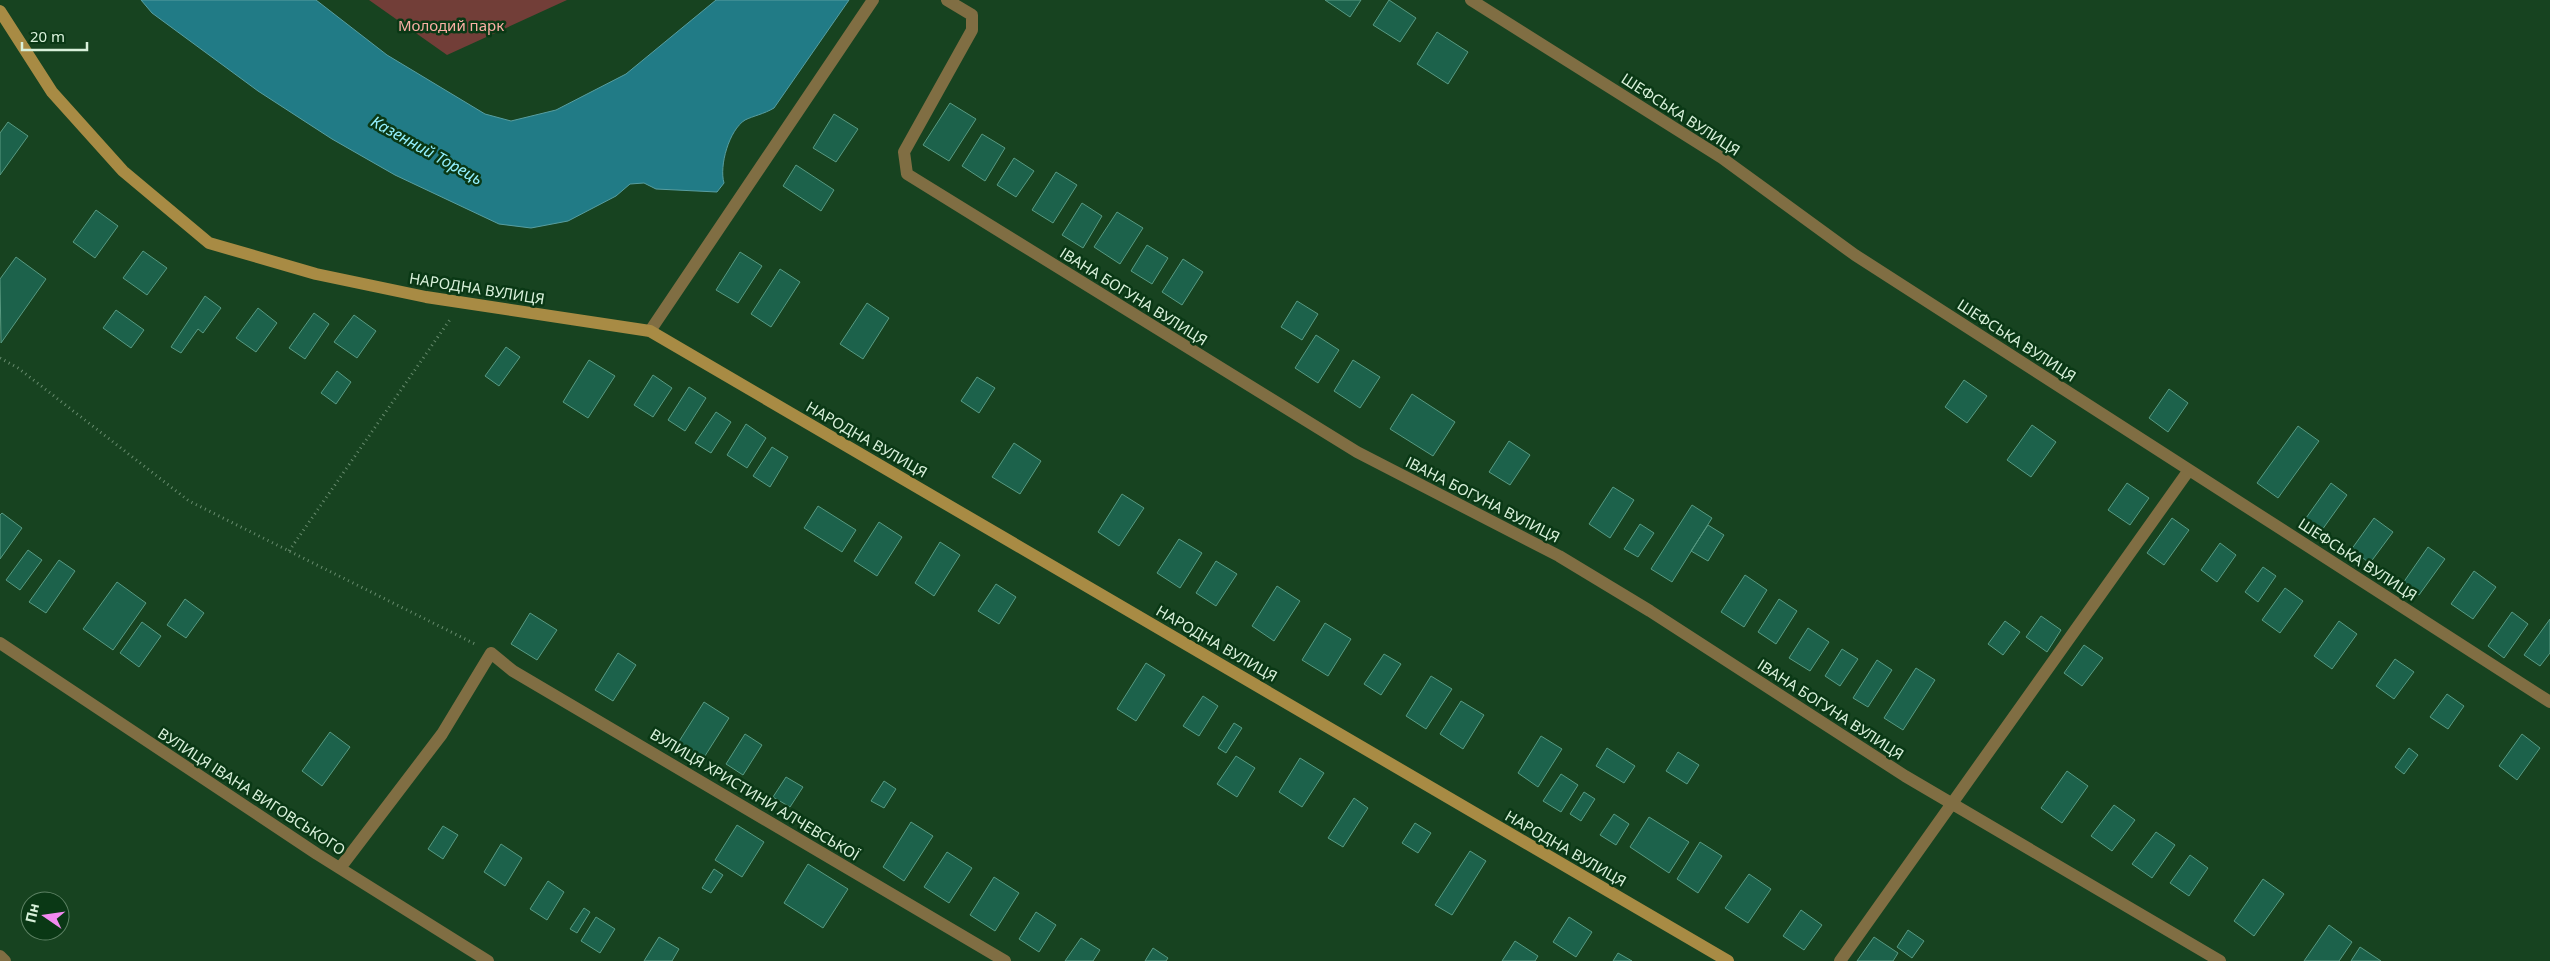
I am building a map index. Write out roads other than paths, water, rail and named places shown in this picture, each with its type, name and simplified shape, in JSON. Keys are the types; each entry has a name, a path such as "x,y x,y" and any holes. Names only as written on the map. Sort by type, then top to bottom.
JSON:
{"street":[{"path":"650,331 873,0"},
{"name":"ІВАНА БОГУНА ВУЛИЦЯ","path":"946,0 972,15 972,30 904,152 907,174 1357,452 1559,556 1642,606 1951,804 2220,961"},
{"name":"ШЕФСЬКА ВУЛИЦЯ","path":"1471,0 1722,158 1855,255 2550,702"},
{"name":"НАРОДНА ВУЛИЦЯ","path":"0,11 58,99 124,171 209,243 316,274 462,303 650,331 1728,961"},
{"path":"1840,961 2189,470"},
{"name":"ВУЛИЦЯ ІВАНА ВИГОВСЬКОГО","path":"0,643 340,868 488,961"},
{"name":"ВУЛИЦЯ ХРИСТИНИ АЛЧЕВСЬКОЇ","path":"340,868 442,734 490,653 513,671 1005,961"},
{"path":"0,956 5,961"}],"water":[{"name":"Казенний Торець","path":"141,0 316,0 387,55 485,114 511,121 556,110 626,74 716,0 849,0 774,108 745,120 734,132 724,158 724,183 717,192 656,189 644,183 630,184 616,196 568,221 531,228 499,224 395,175 332,139 258,91 152,13"}],"park label":[{"name":"Молодий парк","path":"451,25"}]}
